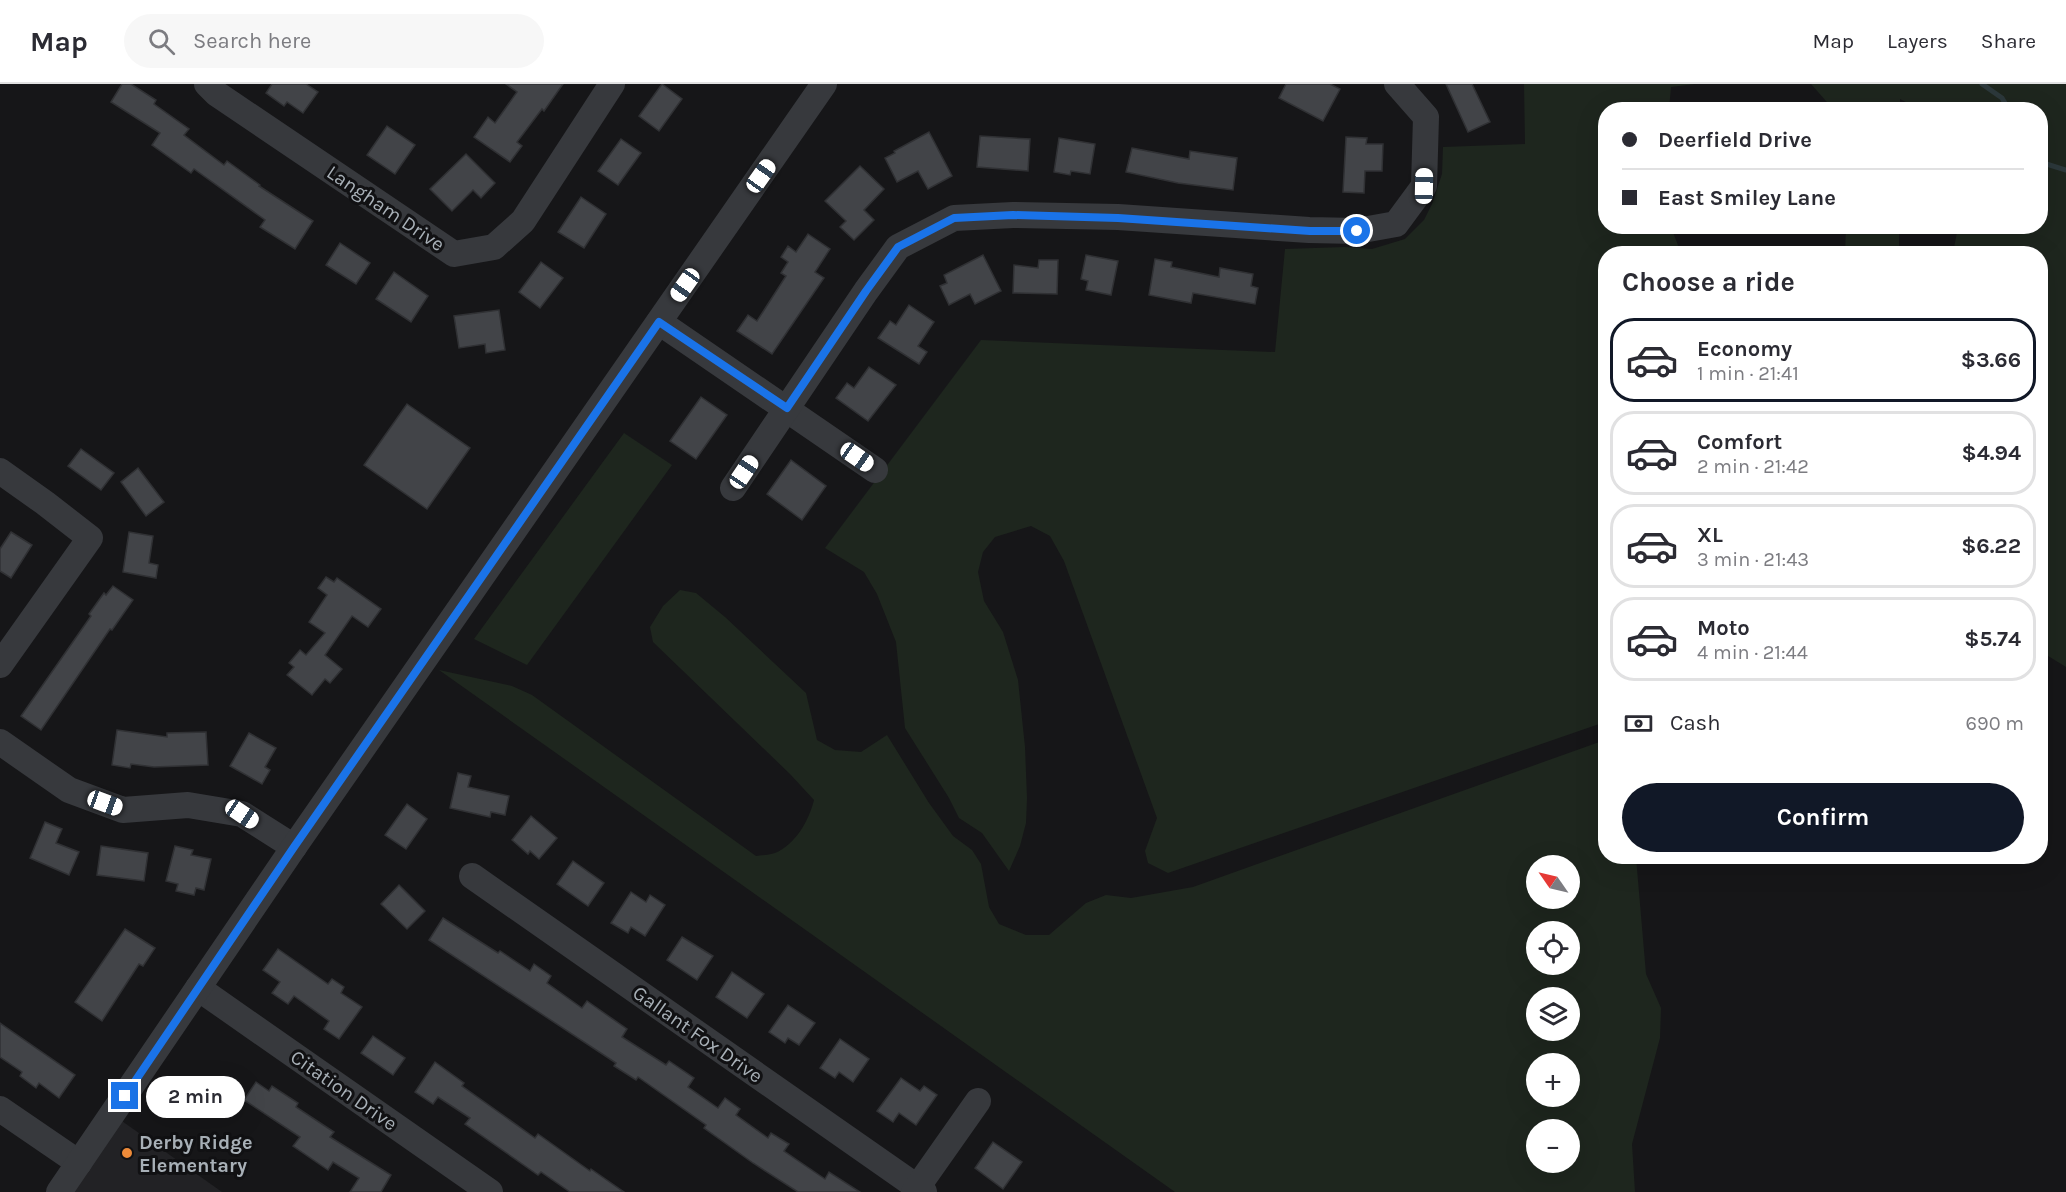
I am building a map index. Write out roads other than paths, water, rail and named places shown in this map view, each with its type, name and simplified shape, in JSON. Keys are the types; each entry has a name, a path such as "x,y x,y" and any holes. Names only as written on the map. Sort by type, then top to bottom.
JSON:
{"street":[{"name":"Langham Drive","path":"207,84 217,94 454,254 494,247 523,221 612,84"},
{"path":"59,1192 294,847 824,84"},
{"path":"733,488 898,247 954,218 1013,215 1118,218 1310,231 1357,231 1396,224 1424,186 1426,117 1397,84"},
{"path":"659,322 875,470"},
{"path":"0,471 90,538 0,665"},
{"path":"0,742 69,790 123,810 188,806 242,814 294,847"},
{"name":"Gallant Fox Drive","path":"472,876 918,1190"},
{"name":"Citation Drive","path":"198,988 490,1192"},
{"path":"918,1190 978,1101"},
{"path":"0,1109 79,1163"}],"waterway":[{"path":"1982,84 2004,102"},
{"path":"2048,164 2066,170"}],"place":[{"name":"Derby Ridge Elementary","path":"127,1153"}]}
